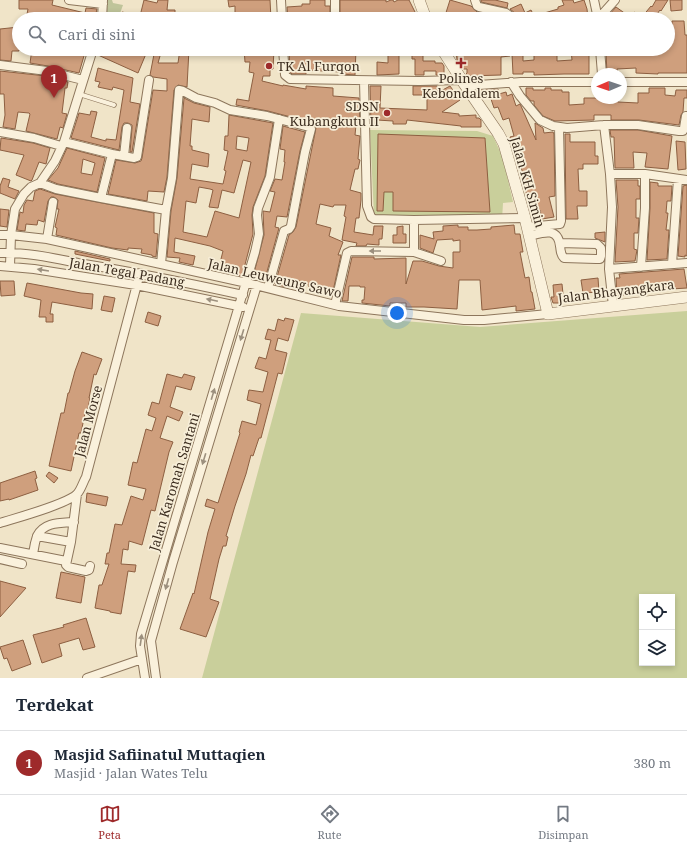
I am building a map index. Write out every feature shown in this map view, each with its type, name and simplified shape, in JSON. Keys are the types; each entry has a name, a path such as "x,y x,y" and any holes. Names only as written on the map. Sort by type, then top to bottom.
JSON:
{"street":[{"path":"69,0 103,2 102,12"},
{"path":"281,0 282,12"},
{"path":"335,0 335,12"},
{"path":"419,0 423,12"},
{"path":"476,0 477,6 479,7 502,12"},
{"path":"594,0 597,12"},
{"path":"604,12 615,0"},
{"path":"10,266 14,214 19,202 30,187 40,183 55,161 63,144 91,56"},
{"path":"284,56 284,75 287,78 463,83 591,82"},
{"name":"Jalan KH Simin","path":"446,56 504,144 527,227 548,314"},
{"path":"601,56 602,68"},
{"path":"0,66 47,71 83,80"},
{"path":"0,132 112,154 134,158 137,157 149,80"},
{"path":"364,81 368,211 374,219 527,227 560,224 559,127"},
{"path":"511,82 520,96 540,120 559,127 604,125 638,126 679,131 683,130 684,128 686,116"},
{"path":"627,82 687,82"},
{"path":"161,264 166,210 172,178 179,90 230,110 279,119 309,127 311,129 305,152 291,226 289,229 284,231 268,288"},
{"name":"Jalan Karomah Santani","path":"145,678 140,646 141,634 247,283 259,234 257,215 258,208 270,177 279,119"},
{"path":"604,125 610,174 612,208 609,269 613,306"},
{"path":"124,156 127,128"},
{"path":"101,198 112,154"},
{"path":"610,174 645,174 687,180"},
{"path":"641,267 645,208 645,174"},
{"path":"672,264 678,179"},
{"path":"40,183 56,189 166,210"},
{"path":"47,239 53,202"},
{"path":"414,220 414,252"},
{"path":"527,227 552,232 560,243 561,252 564,258 600,259 601,248 597,244 560,243"},
{"name":"Jalan Leuweung Sawo","path":"0,235 47,239 257,285 335,305 464,320 484,320 548,314"},
{"path":"335,305 347,253 351,251 414,252 441,261"},
{"name":"Jalan Tegal Padang","path":"0,253 10,253 140,273 243,295"},
{"path":"609,269 687,263"},
{"name":"Jalan Tegal Padang","path":"0,266 34,269 136,285 250,308"},
{"name":"Jalan Morse","path":"77,494 86,477 140,273"},
{"name":"Jalan Karomah Santani","path":"156,678 151,641 173,562 257,285"},
{"name":"Jalan Bhayangkara","path":"548,314 687,297"},
{"path":"201,435 210,438"},
{"path":"77,494 71,542 66,565 68,567 86,572 89,570 90,566"},
{"path":"0,523 64,501 77,494"},
{"path":"33,554 34,543 40,531 52,524 74,522"},
{"path":"37,536 71,542"},
{"path":"0,548 66,561"},
{"path":"0,559 22,564"},
{"path":"164,559 173,562"},
{"path":"87,678 142,659"}],"lane":[{"path":"79,94 114,105"}],"green space":[{"path":"105,0 112,0 113,3 123,5 120,12 105,12"},
{"path":"370,130 477,131 493,136 503,158 513,202 503,203 502,220 374,216"},
{"path":"687,311 687,678 202,678 301,313 480,327"}],"building":[{"path":"19,0 53,0 52,5 81,12 27,12 28,9 19,9"},
{"path":"144,0 157,3 158,0 168,0 167,10 175,10 175,12 141,12"},
{"path":"228,0 270,0 271,12 235,12 235,6 229,7"},
{"path":"310,0 325,0 325,6 330,6 330,12 287,12 287,7 310,4"},
{"path":"340,0 386,0 386,2 393,0 394,2 398,0 409,0 415,12 340,12"},
{"path":"450,0 471,6 477,12 446,12"},
{"path":"481,0 495,0 508,3 507,8 481,2"},
{"path":"562,0 573,0 574,3 584,0 587,12 548,12 558,9 558,7 564,5"},
{"path":"656,0 668,0 661,11 646,12 651,6 652,7"},
{"path":"670,0 682,0 682,10 671,11"},
{"path":"521,4 525,12 514,12 510,9"},
{"path":"616,7 623,12 612,12"},
{"path":"86,8 97,9 96,12 85,12"},
{"path":"675,21 684,21 685,35 687,35 687,73 636,73 636,68 607,68 606,56 675,56"},
{"path":"12,28 11,61 0,60 0,29"},
{"path":"31,56 84,56 79,73 30,63"},
{"path":"100,56 145,56 138,73"},
{"path":"154,56 160,56 158,63 178,63 179,56 189,56 187,87 178,85 174,90 167,177 164,192 148,191 147,201 108,194 116,160 135,163 141,161 153,90 167,91 167,79 153,77 150,75"},
{"path":"245,56 274,56 273,69 270,69 270,76 263,76 262,81 306,89 306,86 333,88 333,96 359,98 360,125 356,125 355,135 360,136 358,159 360,160 358,169 355,169 350,190 361,193 361,200 359,218 356,218 354,232 373,235 374,226 383,226 382,239 379,239 379,245 367,244 366,246 356,246 357,243 342,240 346,217 344,216 346,205 334,205 333,207 320,204 316,224 331,228 329,236 343,242 338,255 341,255 333,291 309,287 309,285 300,283 300,281 287,279 286,287 275,284 289,235 296,227 316,128 310,122 268,111 236,105 237,99 249,101 254,73 249,72 250,62 245,62"},
{"path":"289,56 356,56 355,75 341,74 341,72 306,70 306,74 292,74 290,72"},
{"path":"388,56 399,56 399,74 377,75 377,62 388,63"},
{"path":"412,56 423,56 423,61 435,61 435,63 442,63 444,66 444,75 436,75 436,71 424,71 424,75 415,75 415,59 412,59"},
{"path":"457,56 510,56 501,57 501,75 467,76 467,69 463,69 457,60"},
{"path":"512,56 523,56 523,61 534,60 534,56 557,56 557,61 572,60 572,56 589,56 589,74 534,75 534,72 523,72 523,74 513,74"},
{"path":"98,68 133,78 130,102 140,104 132,152 130,152 132,125 128,123 124,123 122,127 119,150 71,138 79,113 90,115 91,111 97,112 91,137 106,141 106,139 116,140 124,90 113,87 112,90 98,87 100,82 95,81"},
{"path":"0,71 46,76 68,82 67,88 65,88 62,113 67,114 63,128 60,127 57,139 26,131 29,113 18,112 15,129 3,127 5,115 4,94 0,94"},
{"path":"370,86 381,86 380,108 427,110 427,95 413,95 413,86 437,86 437,93 450,86 460,100 442,112 459,114 459,116 476,115 476,118 481,120 481,127 461,127 407,120 406,124 393,124 393,121 377,120 377,125 371,125"},
{"path":"526,88 533,88 533,90 545,90 545,88 551,88 551,90 562,90 562,92 569,92 569,105 584,104 584,98 591,98 591,104 627,104 627,102 638,103 638,93 649,93 649,88 665,88 665,95 675,96 676,90 687,90 687,98 684,98 683,112 679,125 639,120 611,120 611,115 594,115 594,120 555,121 543,116 534,105 534,101 531,101 526,95"},
{"path":"498,89 499,94 506,92 507,96 512,94 516,106 520,104 536,140 535,123 543,128 544,133 553,132 554,134 555,196 549,197 554,217 542,219 540,210 530,212 521,166 518,167 512,147 510,137 514,136 509,118 503,120 498,107 494,108 490,96 482,97 479,94 479,90"},
{"path":"184,98 194,103 210,107 209,122 192,119 190,146 192,146 192,150 209,154 208,167 192,164 190,179 223,184 228,151 224,150 225,136 228,136 229,115 273,123 265,176 253,207 253,234 242,276 218,271 223,251 210,246 175,238 174,252 195,256 193,265 179,262 180,258 167,257 171,211 177,178","holes":["237,136 249,138 247,151 236,149","243,160 251,162 239,218 215,211 207,237 183,232 186,201 196,203 199,187 210,189 213,190 209,207 218,208 222,190 234,193"]},
{"path":"283,126 305,132 287,217 277,216 275,227 279,228 265,279 258,277 259,274 254,273 264,235 263,211 270,212 275,192 270,191 275,179 282,180 285,162 285,150 280,149"},
{"path":"610,130 638,130 672,136 668,169 645,167 647,153 633,152 634,168 615,168 614,137 611,137"},
{"path":"378,134 485,138 490,212 393,211 393,192 384,192 383,211 377,211"},
{"path":"565,134 570,134 570,142 595,142 595,156 598,156 598,164 583,164 583,169 578,169 579,191 587,191 587,206 577,206 578,219 566,219"},
{"path":"1,138 33,143 50,148 46,164 39,162 31,181 16,175 24,155 0,150"},
{"path":"676,141 685,142 686,169 678,170"},
{"path":"67,148 105,158 97,192 58,184 48,180 58,168","holes":["83,159 95,163 92,175 81,173"]},
{"path":"3,178 10,180 8,187 19,191 15,199 0,193 0,186"},
{"path":"616,180 638,180 638,186 640,186 640,199 636,199 636,218 639,218 638,233 634,233 634,249 637,250 635,261 615,262 618,207"},
{"path":"650,182 658,183 658,186 672,186 671,201 667,201 666,213 668,213 666,230 669,230 667,259 647,260"},
{"path":"687,185 687,256 685,255 685,257 678,256 683,186"},
{"path":"40,189 55,194 154,213 154,233 158,234 156,257 141,253 142,249 128,248 128,250 112,248 56,235 57,228 55,227 59,209 57,209 58,200 54,197 51,197 48,201 44,222 38,220 37,225 26,224 25,231 17,230 20,212 23,213 24,205 27,200 33,201 35,191"},
{"path":"0,209 9,210 7,227 0,226"},
{"path":"458,225 458,227 468,227 468,230 477,230 514,225 515,234 520,234 523,252 520,252 525,278 529,277 535,309 516,311 516,306 482,310 480,280 459,280 457,309 406,307 406,303 390,303 390,306 362,303 362,300 364,300 365,287 360,286 349,286 348,301 342,301 352,257 374,257 374,259 406,258 406,284 413,261 422,261 453,268 453,252 460,252 460,240 437,240 433,253 420,248 420,235 434,239 433,232 443,231 443,226"},
{"path":"403,226 403,234 406,234 406,243 393,243 393,235 397,235 397,227"},
{"path":"605,232 605,242 595,238 595,233"},
{"path":"75,251 110,259 110,261 75,254"},
{"path":"684,269 687,288 655,290 617,296 616,278 620,278 619,274"},
{"path":"598,278 599,292 583,293 581,280"},
{"path":"0,281 14,281 15,295 1,296"},
{"path":"27,283 93,294 92,309 52,302 50,314 53,314 53,322 46,322 46,317 39,317 41,300 24,296"},
{"path":"562,284 563,294 560,295 560,303 553,303 551,297 554,297 553,285"},
{"path":"104,296 115,298 112,312 101,310"},
{"path":"148,312 161,316 158,326 145,322"},
{"path":"285,318 294,320 288,341 278,338 275,350 287,353 282,374 278,373 261,438 259,438 253,456 251,455 226,536 228,537 226,546 223,546 219,559 210,599 219,602 206,637 180,629 193,593 194,594 208,532 215,509 205,506 207,499 218,503 240,433 242,421 256,425 261,404 247,400 249,390 263,392 268,372 255,368 259,357 266,359 271,340 265,339 268,329 275,331 278,319 284,321"},
{"path":"82,352 102,359 96,375 94,374 87,413 85,413 81,433 79,433 71,471 49,466 61,413 64,413 68,393"},
{"path":"167,374 182,378 184,374 195,377 191,390 176,386 170,407 183,412 179,421 167,416 160,438 173,442 169,452 155,511 151,510 142,545 129,541 128,550 123,549 121,564 136,565 135,572 128,571 121,614 95,608 99,585 102,585 109,564 105,564 107,553 109,553 115,524 122,525 131,496 143,500 146,489 128,485 133,462 137,463 146,429 152,431 156,418 148,415 152,402 159,404"},
{"path":"35,471 37,478 35,479 38,490 9,500 0,501 0,483"},
{"path":"49,472 58,478 54,483 46,476"},
{"path":"87,493 108,497 106,506 86,502"},
{"path":"61,572 85,577 81,603 56,598"},
{"path":"0,581 26,588 0,617"},
{"path":"86,618 95,647 83,650 79,638 59,644 62,656 42,663 33,635 64,627 63,625"},
{"path":"23,640 31,664 12,671 7,658 4,659 0,647"}],"place":[{"name":"Polines Kebondalem","path":"461,63"},
{"name":"TK Al Furqon","path":"269,66"},
{"name":"Masjid Safiinatul Muttaqien","path":"54,98"},
{"name":"SDSN Kubangkutu II","path":"387,113"}]}
